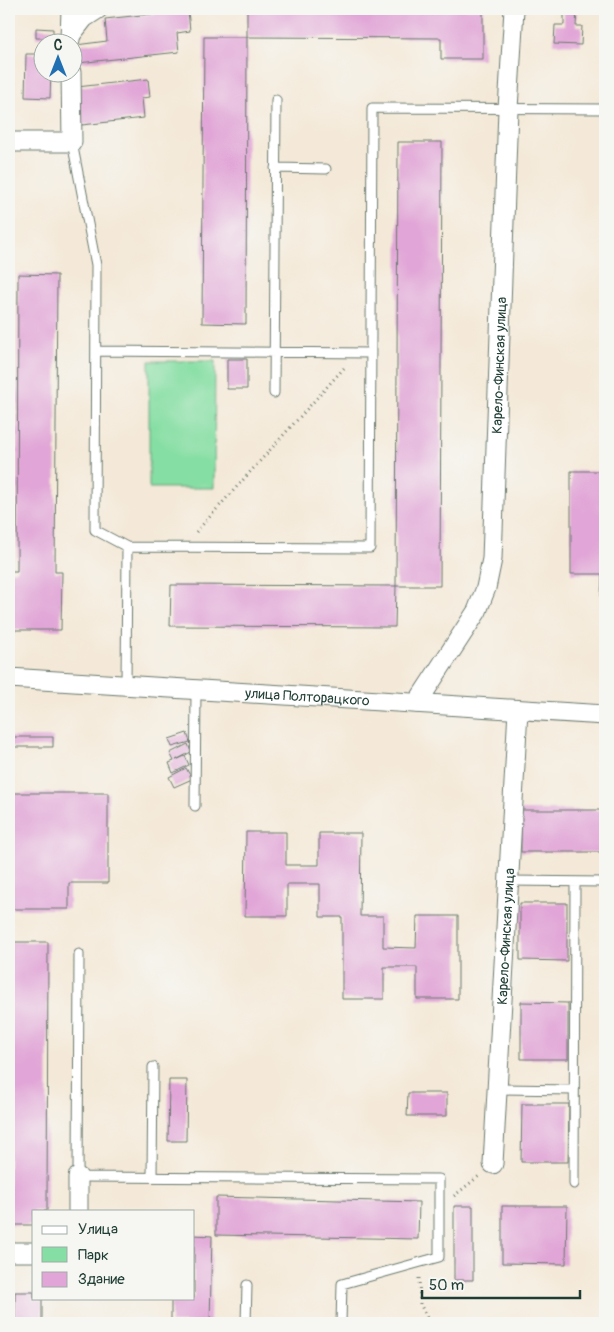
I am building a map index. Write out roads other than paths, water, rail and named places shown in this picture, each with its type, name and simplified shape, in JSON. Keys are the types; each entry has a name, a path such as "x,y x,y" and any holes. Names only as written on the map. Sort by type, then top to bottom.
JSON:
{"street":[{"path":"70,9 70,32"},
{"path":"75,32 84,18 98,9"},
{"name":"Карело-Финская улица","path":"417,703 477,611 486,588 492,559 508,109 514,9"},
{"path":"9,142 72,142 71,82"},
{"name":"улица Полторацкого","path":"9,678 605,714"},
{"name":"Карело-Финская улица","path":"493,1164 518,710"},
{"path":"78,1177 78,1210"},
{"path":"9,1252 32,1252"}],"lane":[{"path":"274,393 276,100"},
{"path":"72,142 96,265 95,530 127,547 370,548 372,108 605,109"},
{"path":"275,168 326,169"},
{"path":"96,352 371,353"},
{"path":"126,685 127,547"},
{"path":"195,806 196,690"},
{"path":"509,881 605,882"},
{"path":"574,1184 575,882"},
{"path":"79,954 78,1177 439,1179 439,1257 342,1284 341,1323"},
{"path":"152,1177 153,1067"},
{"path":"497,1089 574,1090"},
{"path":"246,1323 247,1284"}]}
